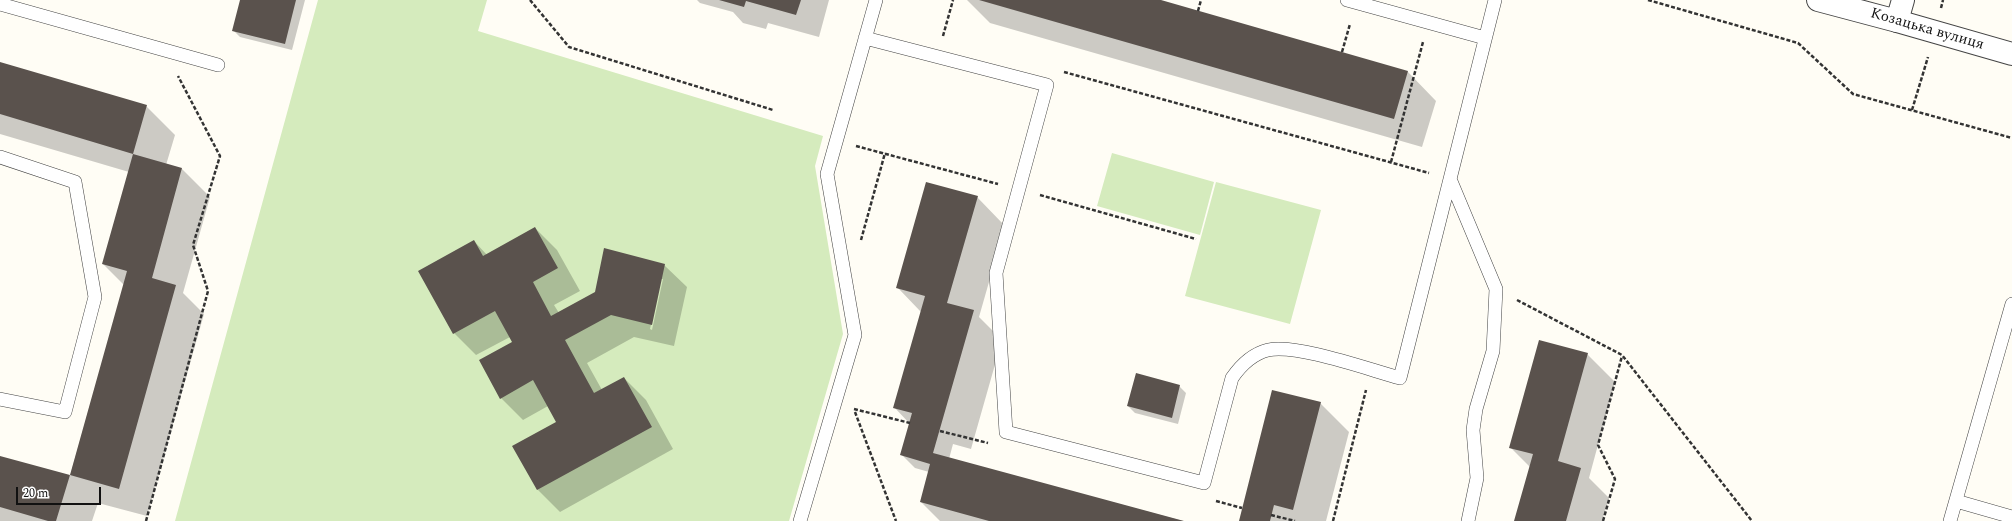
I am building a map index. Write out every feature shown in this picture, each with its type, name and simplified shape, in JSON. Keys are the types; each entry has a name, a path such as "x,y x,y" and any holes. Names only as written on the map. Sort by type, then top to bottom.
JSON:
{"street":[{"name":"Козацька вулиця","path":"1818,0 2012,54"},
{"path":"1897,21 1903,0"}],"lane":[{"path":"800,521 854,334 827,174 876,0"},
{"path":"865,38 1047,85 996,273 1006,432 1204,483 1232,378 1241,366 1254,356 1267,350 1297,350 1400,378 1495,0"},
{"path":"1352,1 1485,38"},
{"path":"0,4 218,65"},
{"path":"0,157 75,182 95,297 65,412 0,399"},
{"path":"1450,179 1496,289 1493,352 1476,409 1473,430 1477,478 1468,521"},
{"path":"1950,521 2012,304"},
{"path":"1956,500 2012,517"}],"path":[{"path":"530,0 569,47 773,110"},
{"path":"936,36 943,38 953,0"},
{"path":"1198,10 1201,0"},
{"path":"1648,0 1798,43 1853,94 2012,138"},
{"path":"1342,52 1352,1"},
{"path":"1391,162 1428,22"},
{"path":"1057,70 1450,179"},
{"path":"146,521 208,291 193,245 220,156 178,75"},
{"path":"1496,289 1622,355 1752,521"},
{"path":"1602,521 1615,479 1598,445 1622,355"},
{"path":"1333,521 1366,390"},
{"path":"854,408 910,423"},
{"path":"1271,515 1295,521"}],"green space":[{"path":"318,0 487,0 478,31 823,136 815,166 843,334 789,521 175,521"},
{"path":"1112,153 1214,182 1200,235 1097,206"},
{"path":"1216,182 1321,210 1290,324 1185,296"}],"building":[{"path":"240,0 296,0 285,44 232,31"},
{"path":"719,0 801,0 796,15 746,1 744,7"},
{"path":"979,0 1161,0 1408,71 1394,119"},
{"path":"0,62 147,105 133,154 0,114"},
{"path":"133,154 182,168 152,278 176,285 119,489 70,475 127,271 102,264"},
{"path":"926,182 978,196 947,303 974,310 933,453 1184,521 989,521 920,502 930,464 900,455 912,413 893,408 925,296 896,288"},
{"path":"535,227 558,268 533,282 551,316 595,292 604,248 665,264 652,325 611,315 565,340 594,393 624,377 652,427 537,490 512,446 556,422 533,380 500,399 479,360 512,342 495,311 453,334 418,271 474,240 483,256"},
{"path":"1539,340 1588,353 1558,461 1581,468 1566,521 1514,521 1533,454 1509,448"},
{"path":"1136,373 1180,385 1172,418 1127,406"},
{"path":"1272,390 1321,402 1293,510 1274,505 1270,521 1239,521"},
{"path":"0,456 70,475 56,521 48,521 0,507"}]}
